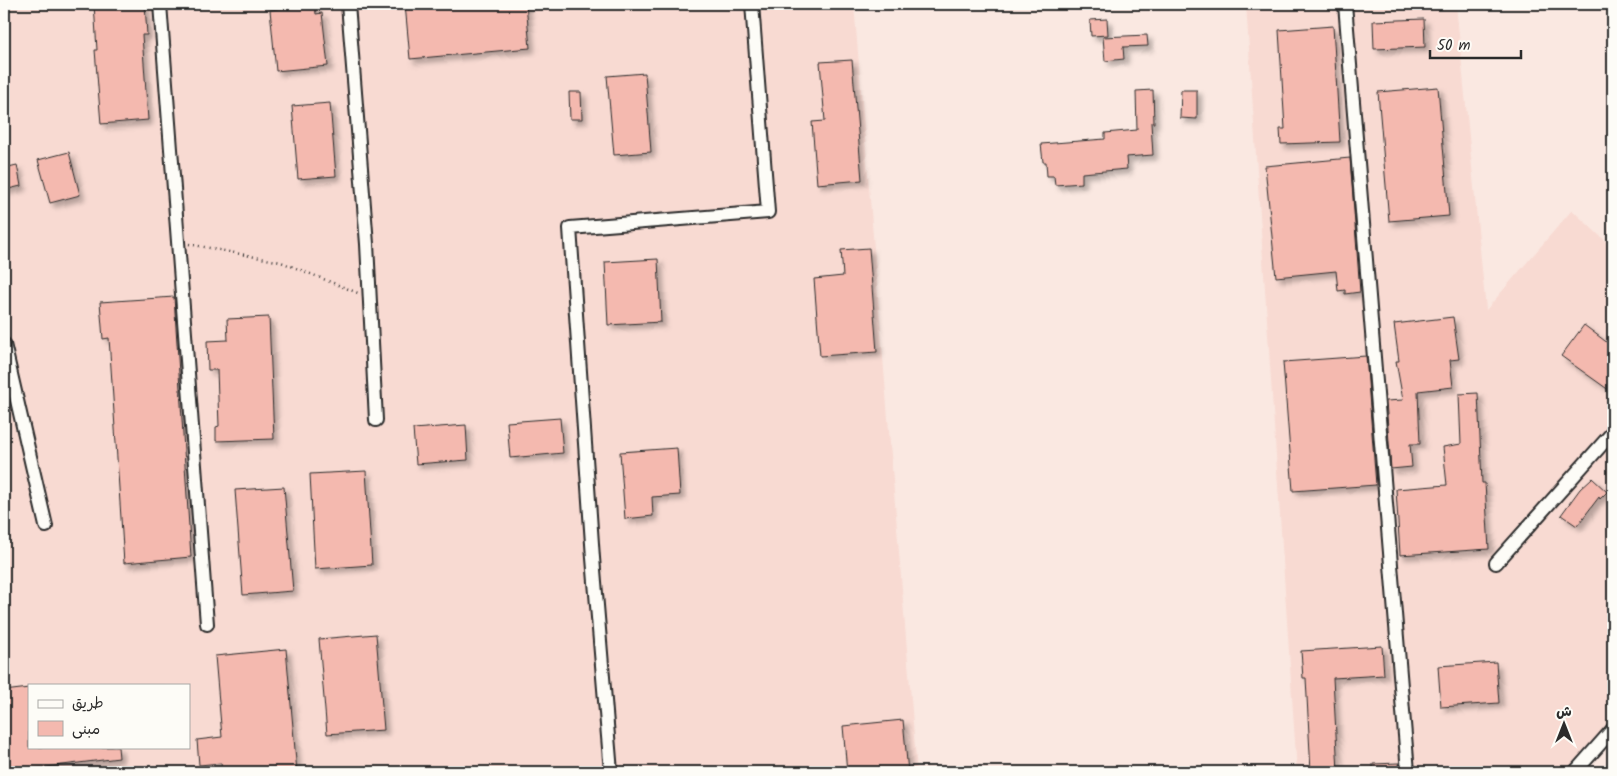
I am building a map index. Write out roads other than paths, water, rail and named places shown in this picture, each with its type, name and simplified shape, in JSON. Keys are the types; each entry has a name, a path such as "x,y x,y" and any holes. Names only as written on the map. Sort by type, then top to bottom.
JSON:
{"street":[{"path":"160,4 207,624"},
{"path":"348,4 370,298 376,420"},
{"path":"611,772 593,558 570,228 768,212 752,4"},
{"path":"1345,4 1408,772"},
{"path":"4,344 6,362 46,526"},
{"path":"1496,563 1613,432"},
{"path":"1575,772 1613,729"}]}
